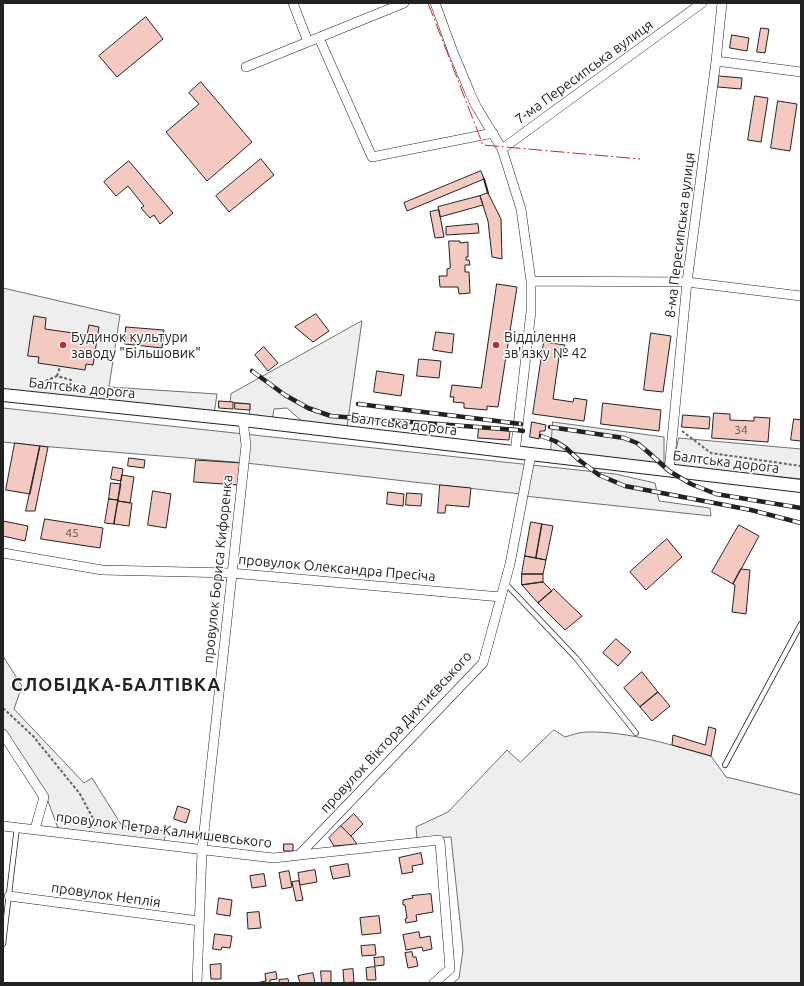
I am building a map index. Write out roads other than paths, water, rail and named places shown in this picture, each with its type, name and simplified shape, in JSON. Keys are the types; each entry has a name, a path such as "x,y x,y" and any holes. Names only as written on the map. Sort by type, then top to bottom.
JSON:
{"main road":[{"name":"Балтська дорога","path":"3,395 243,420 801,486"}],"street":[{"path":"293,3 308,42"},
{"path":"246,67 404,3"},
{"path":"435,3 470,93 502,149 521,209 531,280 532,311 515,453"},
{"name":"7-ма Пересипська вулиця","path":"502,149 702,3"},
{"name":"8-ма Пересипська вулиця","path":"669,471 687,282 716,61 722,3"},
{"path":"319,38 372,157 493,133"},
{"path":"716,61 801,72"},
{"path":"531,280 687,282 801,296"},
{"name":"провулок Бориса Кифоренка","path":"197,983 202,850 246,445 243,420"},
{"name":"провулок Віктора Дихтиєвського","path":"299,855 483,663 510,564 531,454"},
{"name":"провулок Олександра Пресіча","path":"3,553 102,570 231,573 501,597"},
{"path":"3,734 44,797 35,829"},
{"name":"провулок Петра Калнишевського","path":"3,826 273,858 437,840 440,842 450,969 434,983"},
{"name":"провулок Неплія","path":"9,896 199,921"}],"lane":[{"path":"505,583 576,658 636,733"},
{"path":"725,765 801,624"},
{"path":"3,944 17,827"}],"railway":[{"path":"252,371 285,395 308,408 331,416 523,431"},
{"path":"358,404 521,424"},
{"path":"550,427 624,438 637,443 669,471 691,484 716,494 801,508"},
{"path":"541,436 555,441 566,448 599,475 625,486 751,510 801,523"}],"place":[{"name":"Будинок культури заводу \"Більшовик\"","path":"63,345"},
{"name":"Відділення зв'язку № 42","path":"496,345"}],"district":[{"name":"СЛОБІДКА-БАЛТІВКА","path":"116,685"}]}
